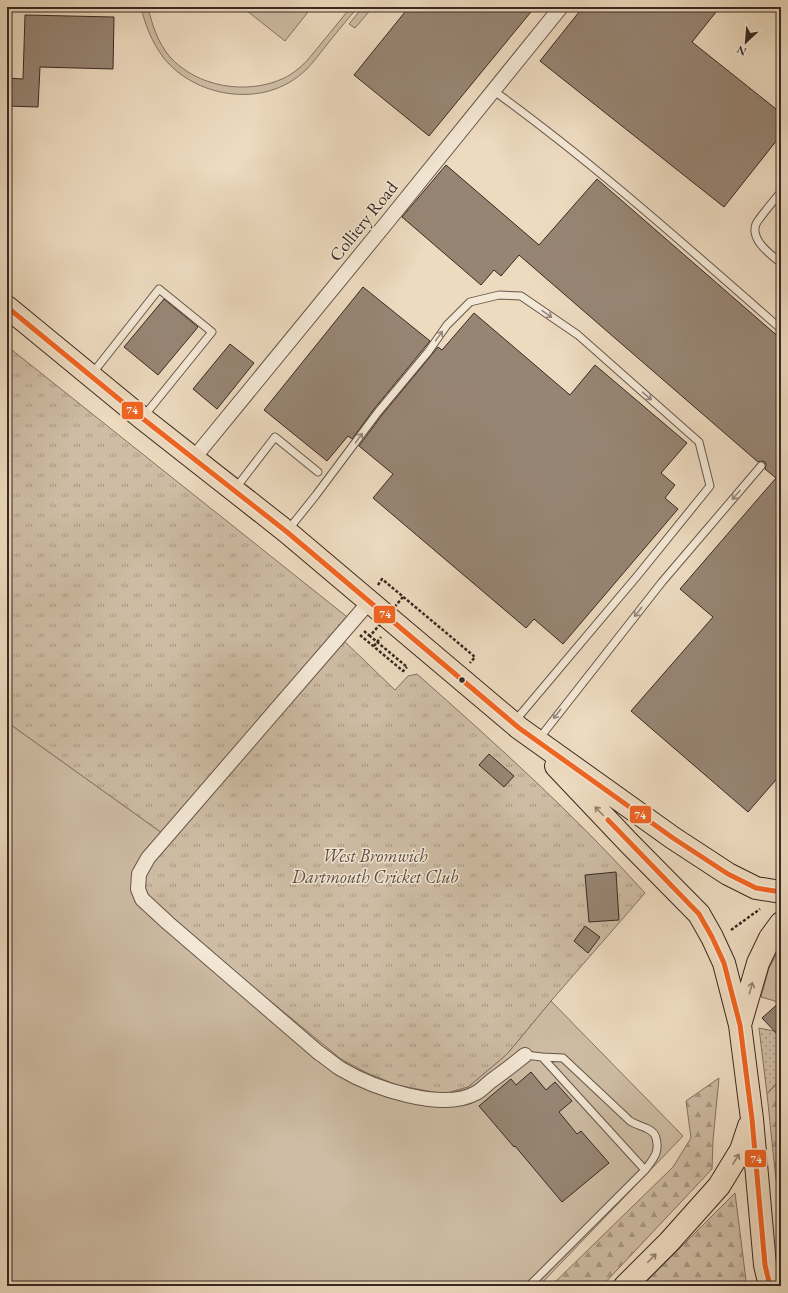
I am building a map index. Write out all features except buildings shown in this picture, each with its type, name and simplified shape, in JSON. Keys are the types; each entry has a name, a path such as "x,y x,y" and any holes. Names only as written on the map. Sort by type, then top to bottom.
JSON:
{"highway":[{"path":"7,307 233,491 287,532 374,593 536,742 673,838 728,874 756,888 781,892"},
{"path":"536,742 628,842 699,914 724,963 740,1025 752,1119 765,1264 770,1286"},
{"path":"740,1025 758,963 770,938 781,923"},
{"path":"625,1286 669,1242 719,1186 741,1150 752,1119"}],"street":[{"name":"Colliery Road","path":"194,458 561,7"},
{"path":"374,593 148,858 139,874 138,889 142,899 168,923 319,1053 341,1069 361,1079 411,1096 434,1100 455,1099 476,1093 525,1055"}],"lane":[{"path":"494,91 622,190 781,329"},
{"path":"781,192 756,224 756,237 766,250 781,263"},
{"path":"91,375 159,289 212,332 142,418"},
{"path":"287,532 383,406 428,352 447,325 470,302 499,296 521,296 578,335 699,442 710,486 516,725"},
{"path":"233,491 275,438 318,472"},
{"path":"536,742 662,582 761,466"},
{"path":"525,1055 563,1058 630,1121 640,1127 649,1129 655,1134 658,1147 654,1158 645,1170 530,1286"},
{"path":"542,1057 645,1170"}],"path":[{"path":"7,32 8,7"},
{"path":"7,253 10,255 7,259"},
{"path":"374,593 382,580 475,657 470,663"},
{"path":"357,632 403,671 406,666 370,636 403,597"},
{"path":"374,646 383,635"},
{"path":"731,930 760,909"}],"green space":[{"path":"141,7 148,7 162,46 170,57 181,67 208,81 238,87 253,87 282,79 301,67 351,7 358,7 306,70 300,75 284,85 266,92 247,94 228,93 209,89 176,71 163,57 155,45 147,27"},
{"path":"242,7 312,7 285,41"},
{"path":"363,7 373,7 355,28 349,24"},
{"path":"7,346 351,620 162,833 7,722"},
{"name":"West Bromwich Dartmouth Cricket Club","path":"342,639 395,690 408,676 417,674 505,753 562,807 591,835 645,893 507,1054 468,1087 443,1094 397,1085 367,1073 341,1059 240,976 147,896 143,882 149,866"},
{"path":"7,722 162,833 443,1094 468,1087 507,1054 551,1001 683,1136 539,1286 7,1286"},
{"path":"781,946 781,1007 775,1001 761,997 769,968"},
{"path":"759,1028 774,1031 777,1035 780,1079 767,1094"},
{"path":"719,1078 713,1140 712,1169 602,1286 551,1286 673,1167 691,1138 686,1101"},
{"path":"781,1079 781,1179 776,1180 767,1094"},
{"path":"735,1193 746,1280 740,1286 642,1286"}],"transit line":[{"name":"74","path":"7,307 142,418 287,532 519,728 673,838 728,874 756,888 781,892"},
{"name":"74","path":"608,820 699,914 724,963 740,1025 752,1119 765,1265 770,1286"}]}
